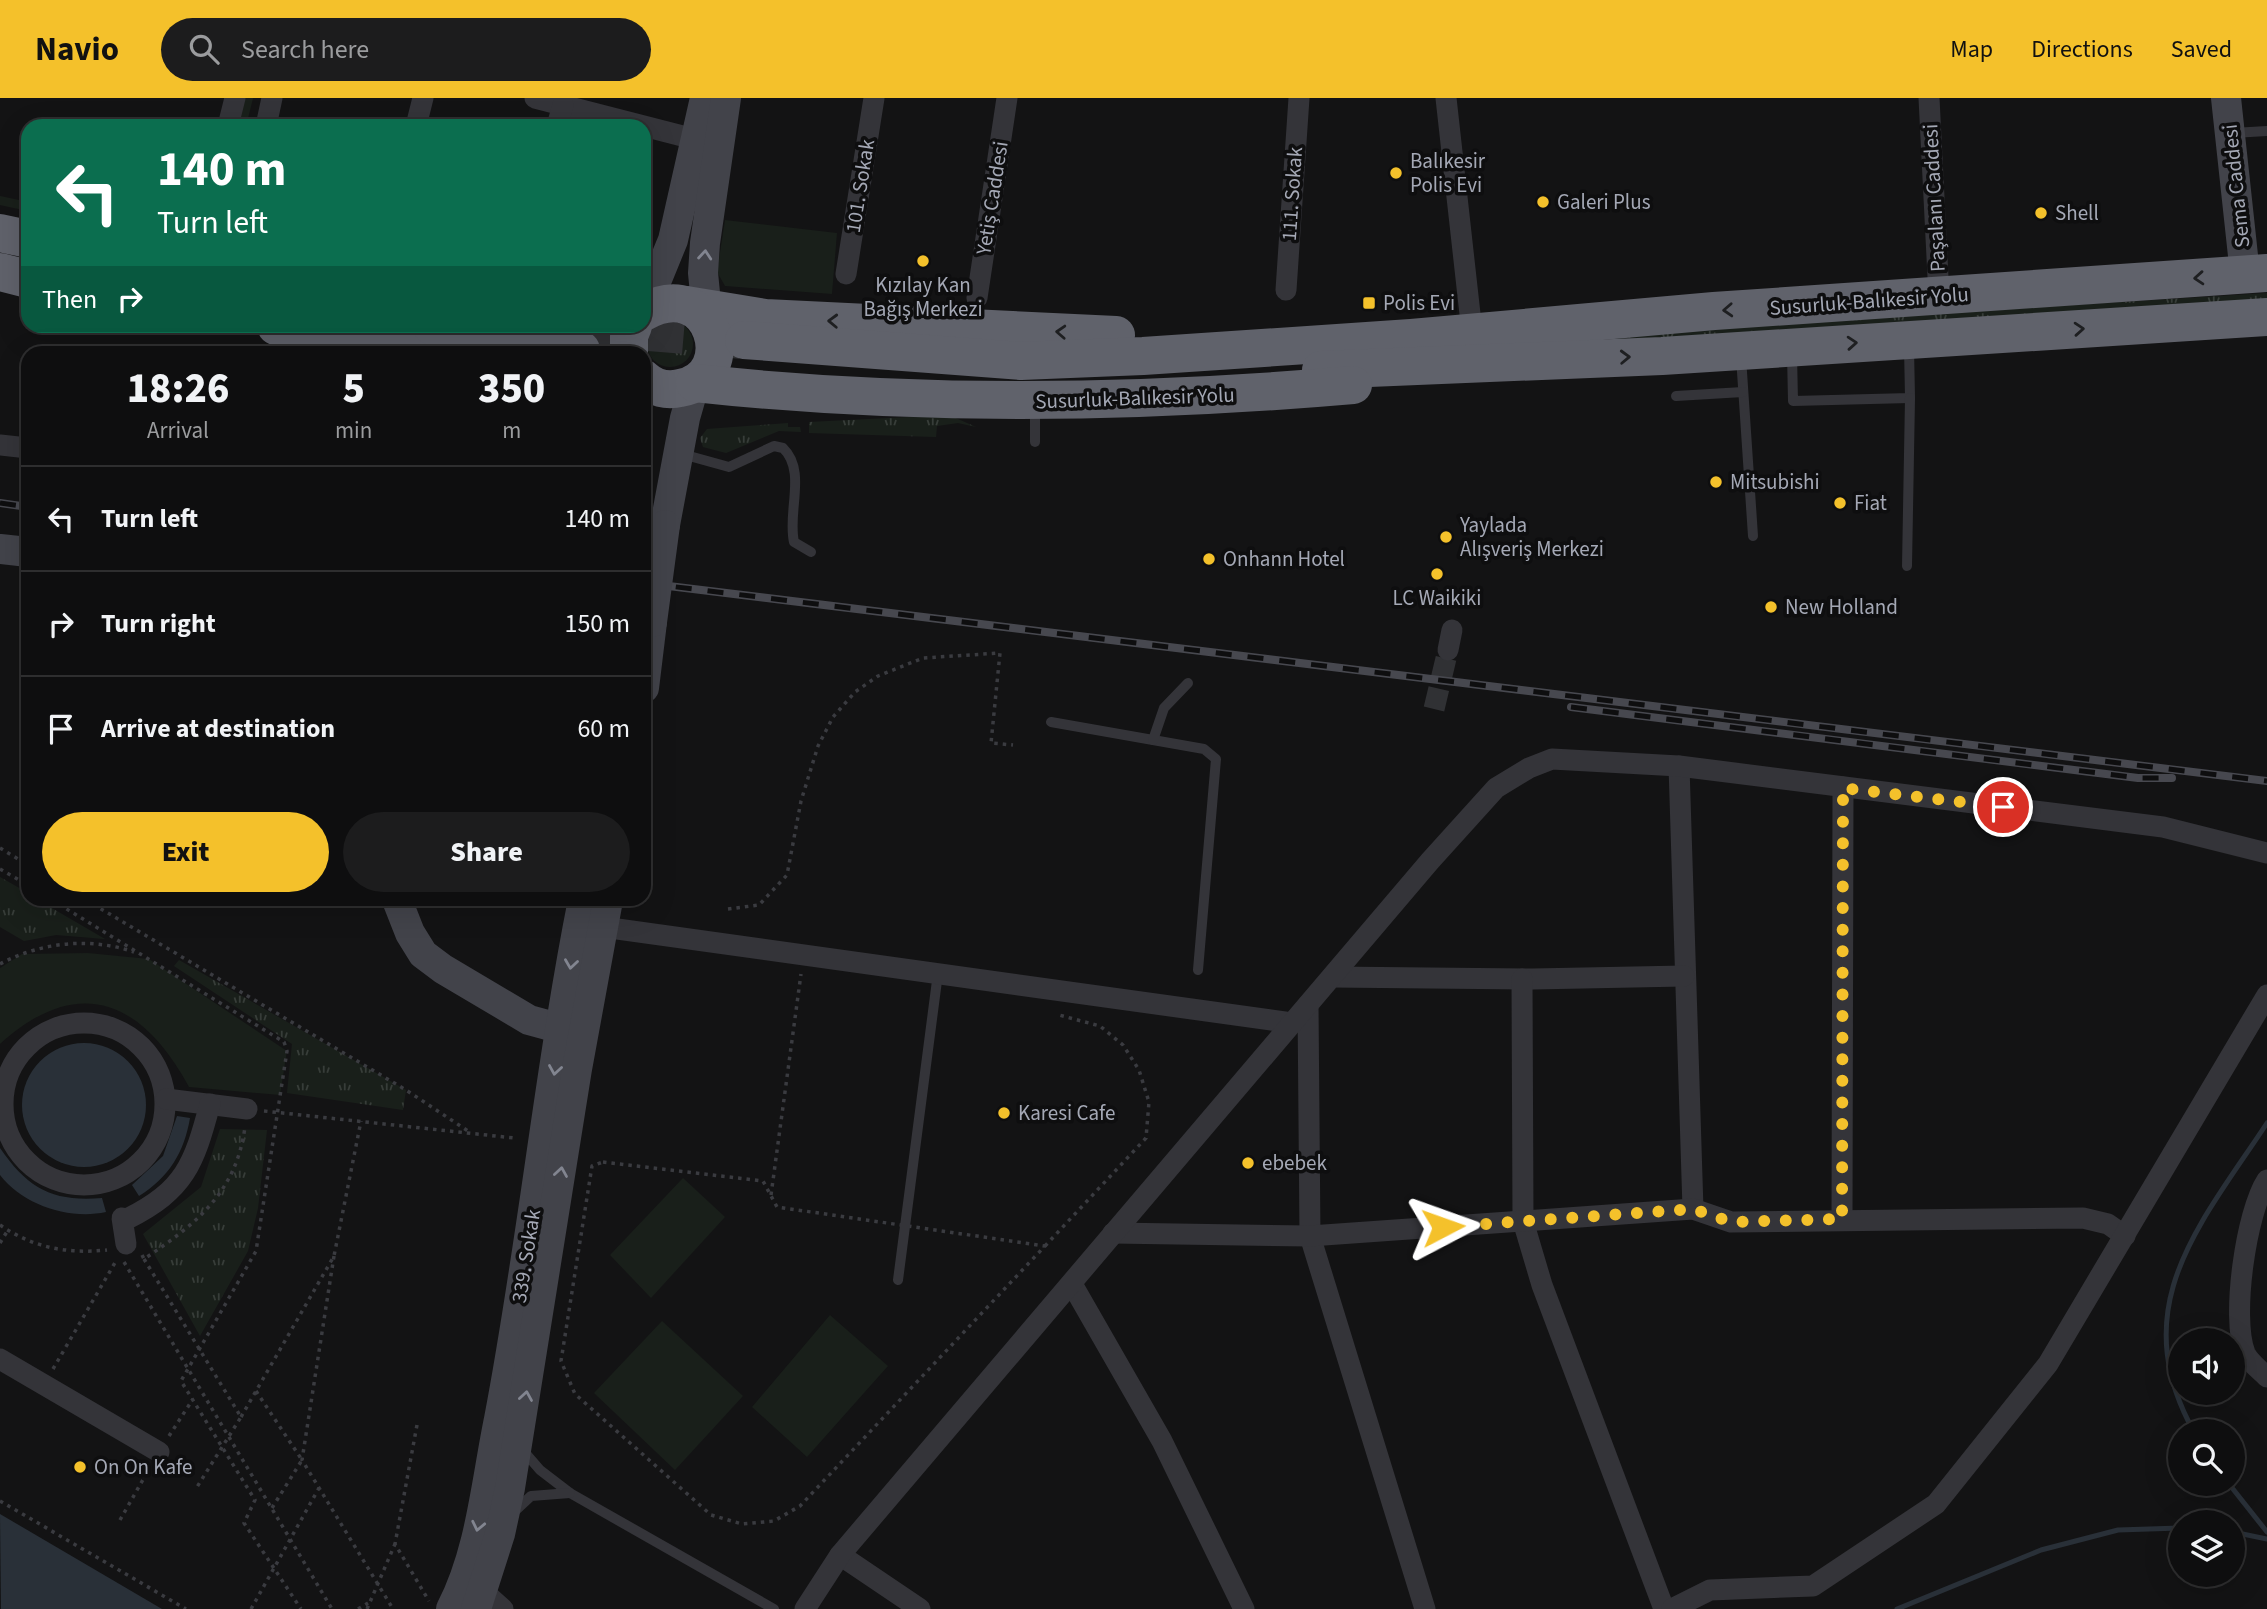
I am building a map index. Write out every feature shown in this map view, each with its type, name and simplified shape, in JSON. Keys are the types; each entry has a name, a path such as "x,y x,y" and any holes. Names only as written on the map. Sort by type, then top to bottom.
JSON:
{"highway":[{"path":"0,216 21,220"},
{"path":"0,233 21,238"},
{"path":"0,253 21,256"},
{"path":"0,272 21,277"},
{"name":"Susurluk-Balıkesir Yolu","path":"2256,274 1714,311 1143,356 1021,360 747,351 1031,382 1574,360 2267,317"},
{"name":"Susurluk-Balıkesir Yolu","path":"663,311 1121,335 1472,332"},
{"path":"651,380 672,390 695,383 705,374 715,349 663,311"},
{"path":"320,333 402,346"},
{"path":"564,333 583,334"},
{"name":"Susurluk-Balıkesir Yolu","path":"695,383 985,402 1035,401 1253,394 1507,371 1574,360"}],"main road":[{"path":"663,311 673,240 698,140 705,98"},
{"path":"663,311 703,273 726,98"},
{"name":"Sema Caddesi","path":"2227,98 2230,134 2256,274"},
{"path":"651,630 665,525 695,383"},
{"path":"0,549 21,551"},
{"path":"400,906 416,943 424,954 443,969 529,1020 562,1029"},
{"name":"339. Sokak","path":"452,1609 471,1554 510,1479 562,1029 582,906"},
{"name":"339. Sokak","path":"488,1603 518,1444 606,913"}],"street":[{"path":"230,119 235,98"},
{"path":"268,119 272,98"},
{"path":"418,119 423,98"},
{"path":"535,98 617,119"},
{"name":"101. Sokak","path":"846,274 874,98"},
{"name":"Yetiş Caddesi","path":"976,298 1007,98"},
{"name":"111. Sokak","path":"1286,290 1299,98"},
{"path":"1446,98 1472,332"},
{"name":"Paşalanı Caddesi","path":"1929,98 1939,297"},
{"path":"559,119 563,105"},
{"path":"651,128 698,140"},
{"path":"0,445 21,447"},
{"path":"806,1609 839,1555 1308,1004 1496,788 1529,768 1552,759 1679,766 2163,827 2267,853"},
{"path":"1679,766 1693,1209"},
{"path":"1842,1219 1843,788"},
{"path":"606,913 803,954 1292,1023"},
{"path":"1332,977 1522,979 1684,976"},
{"path":"1522,979 1523,1221 1542,1286 1664,1609"},
{"path":"1672,1609 1710,1590 1813,1586 1936,1504 2048,1364 2267,995"},
{"path":"1308,1004 1310,1236 1425,1609"},
{"path":"74,1023 100,1024 125,1034 146,1051 160,1073 166,1099 163,1125 152,1150 134,1169 111,1181 84,1186 57,1181 33,1168 15,1148 2,1112 3,1095 10,1069 26,1047 48,1031 74,1023"},
{"path":"166,1099 247,1109"},
{"path":"122,1218 127,1219 155,1205 187,1172 198,1147 210,1104"},
{"path":"2267,1180 2248,1229 2239,1322 2246,1355 2267,1377"},
{"path":"111,1181 122,1218 126,1244"},
{"path":"1113,1233 1310,1236 1693,1209 1731,1222 2083,1218 2108,1224 2125,1236"},
{"path":"1072,1283 1162,1441 1244,1609"},
{"path":"0,1359 159,1452"},
{"path":"839,1555 920,1609"}],"lane":[{"path":"2230,134 2267,131"},
{"path":"1907,566 1909,340"},
{"path":"1792,347 1793,401 1910,398"},
{"path":"1740,351 1753,536"},
{"path":"1676,396 1743,392"},
{"path":"1035,401 1035,442"},
{"path":"679,453 705,463 729,467 774,446 783,448 794,464 791,521 794,542 811,552"},
{"path":"1153,740 1164,708 1188,683"},
{"path":"1051,722 1204,748 1217,763 1198,970"},
{"path":"898,1280 938,973"},
{"path":"510,1479 570,1493 774,1609"},
{"path":"510,1479 570,1493"}],"path":[{"path":"728,909 759,905 787,875 801,801 818,746 833,717 855,692 878,676 923,658 1000,653 991,743 1013,745"},
{"path":"0,848 21,861"},
{"path":"0,869 21,881"},
{"path":"62,906 284,1042 287,1051 256,1251 181,1381 254,1500 244,1523 301,1609"},
{"path":"96,906 416,1096 470,1133"},
{"path":"0,964 43,947 76,942 123,948 143,955"},
{"path":"771,1197 803,954"},
{"path":"1045,1246 777,1207 763,1181 603,1162 592,1167 561,1361 575,1395 711,1515 742,1524 774,1521 800,1506 1045,1246 1146,1138 1149,1102 1139,1070 1123,1045 1100,1026 1059,1015"},
{"path":"144,1259 199,1220 220,1193 237,1162 247,1109 514,1138"},
{"path":"272,1508 302,1460 334,1256 361,1121"},
{"path":"0,1225 51,1250 81,1253 112,1249 135,1240 241,1417"},
{"path":"0,1243 8,1230"},
{"path":"44,1384 120,1254 332,1609"},
{"path":"197,1487 241,1417 334,1256"},
{"path":"256,1391 302,1460 393,1609"},
{"path":"367,1609 395,1545 417,1425"},
{"path":"251,1609 319,1488"},
{"path":"0,1501 186,1609"},
{"path":"395,1545 430,1603 428,1609"},
{"path":"358,1609 370,1602"}],"green space":[{"path":"245,98 253,98 248,119 240,119"},
{"path":"0,196 21,200 21,210 0,205"},
{"path":"725,220 837,233 832,294 725,286 717,272"},
{"path":"2267,293 2267,301 1669,337 1365,349"},
{"path":"661,323 679,323 691,335 691,353 679,365 661,365 651,356 651,346 647,344 649,335"},
{"path":"949,415 976,427 958,423 937,426 936,437 809,433 809,422"},
{"path":"788,423 788,427 800,427 801,432 779,431 726,453 703,447 700,438 707,429"},
{"path":"0,877 21,889 21,906 48,906 105,939 56,935 24,941 0,927"},
{"path":"88,953 149,959 287,1051 280,1095 189,1087 171,1057 151,1034 129,1016 106,1006 82,1003 56,1009 29,1022 0,1044 0,968 22,954"},
{"path":"179,960 406,1090 403,1110 287,1093 292,1044 174,966"},
{"path":"220,1129 267,1130 258,1208 248,1251 200,1336 143,1234 201,1187"},
{"path":"683,1178 725,1217 651,1298 610,1255"},
{"path":"830,1315 888,1366 807,1457 752,1407"},
{"path":"662,1321 743,1396 675,1470 594,1393"}],"shaded area":[{"path":"84,1043 108,1048 128,1061 141,1081 146,1105 141,1129 128,1149 108,1162 84,1167 60,1162 40,1149 27,1129 22,1105 27,1081 40,1061 60,1048"},
{"path":"177,1116 190,1118 179,1153 159,1181 139,1196 132,1185 163,1156"},
{"path":"0,1148 21,1174 43,1190 69,1198 102,1198 106,1212 62,1212 21,1195 0,1175"},
{"path":"0,1514 162,1609 1,1609"}],"waterway":[{"path":"2188,1419 2174,1387 2166,1345 2169,1306 2179,1268 2217,1197 2267,1123"},
{"path":"2238,1496 2267,1532"},
{"path":"1897,1609 2041,1550 2118,1530 2168,1528"},
{"path":"2245,1534 2267,1539"}],"tunnel":[{"path":"651,332 744,340"},
{"path":"1434,709 1448,650"}],"railway":[{"path":"0,503 21,506"},
{"path":"651,584 2267,781"},
{"path":"1571,707 2138,778 2172,778"}],"place":[{"name":"Balıkesir Polis Evi","path":"1396,173"},
{"name":"Galeri Plus","path":"1543,202"},
{"name":"Shell","path":"2041,213"},
{"name":"Kızılay Kan Bağış Merkezi","path":"923,261"},
{"name":"Polis Evi","path":"1369,303"},
{"name":"Mitsubishi","path":"1716,482"},
{"name":"Fiat","path":"1840,503"},
{"name":"Yaylada Alışveriş Merkezi","path":"1446,537"},
{"name":"Onhann Hotel","path":"1209,559"},
{"name":"LC Waikiki","path":"1437,574"},
{"name":"New Holland","path":"1771,607"},
{"name":"Karesi Cafe","path":"1004,1113"},
{"name":"ebebek","path":"1248,1163"},
{"name":"On On Kafe","path":"80,1467"}],"route":[{"path":"1443,1227 1693,1209 1731,1222 1842,1219 1843,788 2003,807"}]}
